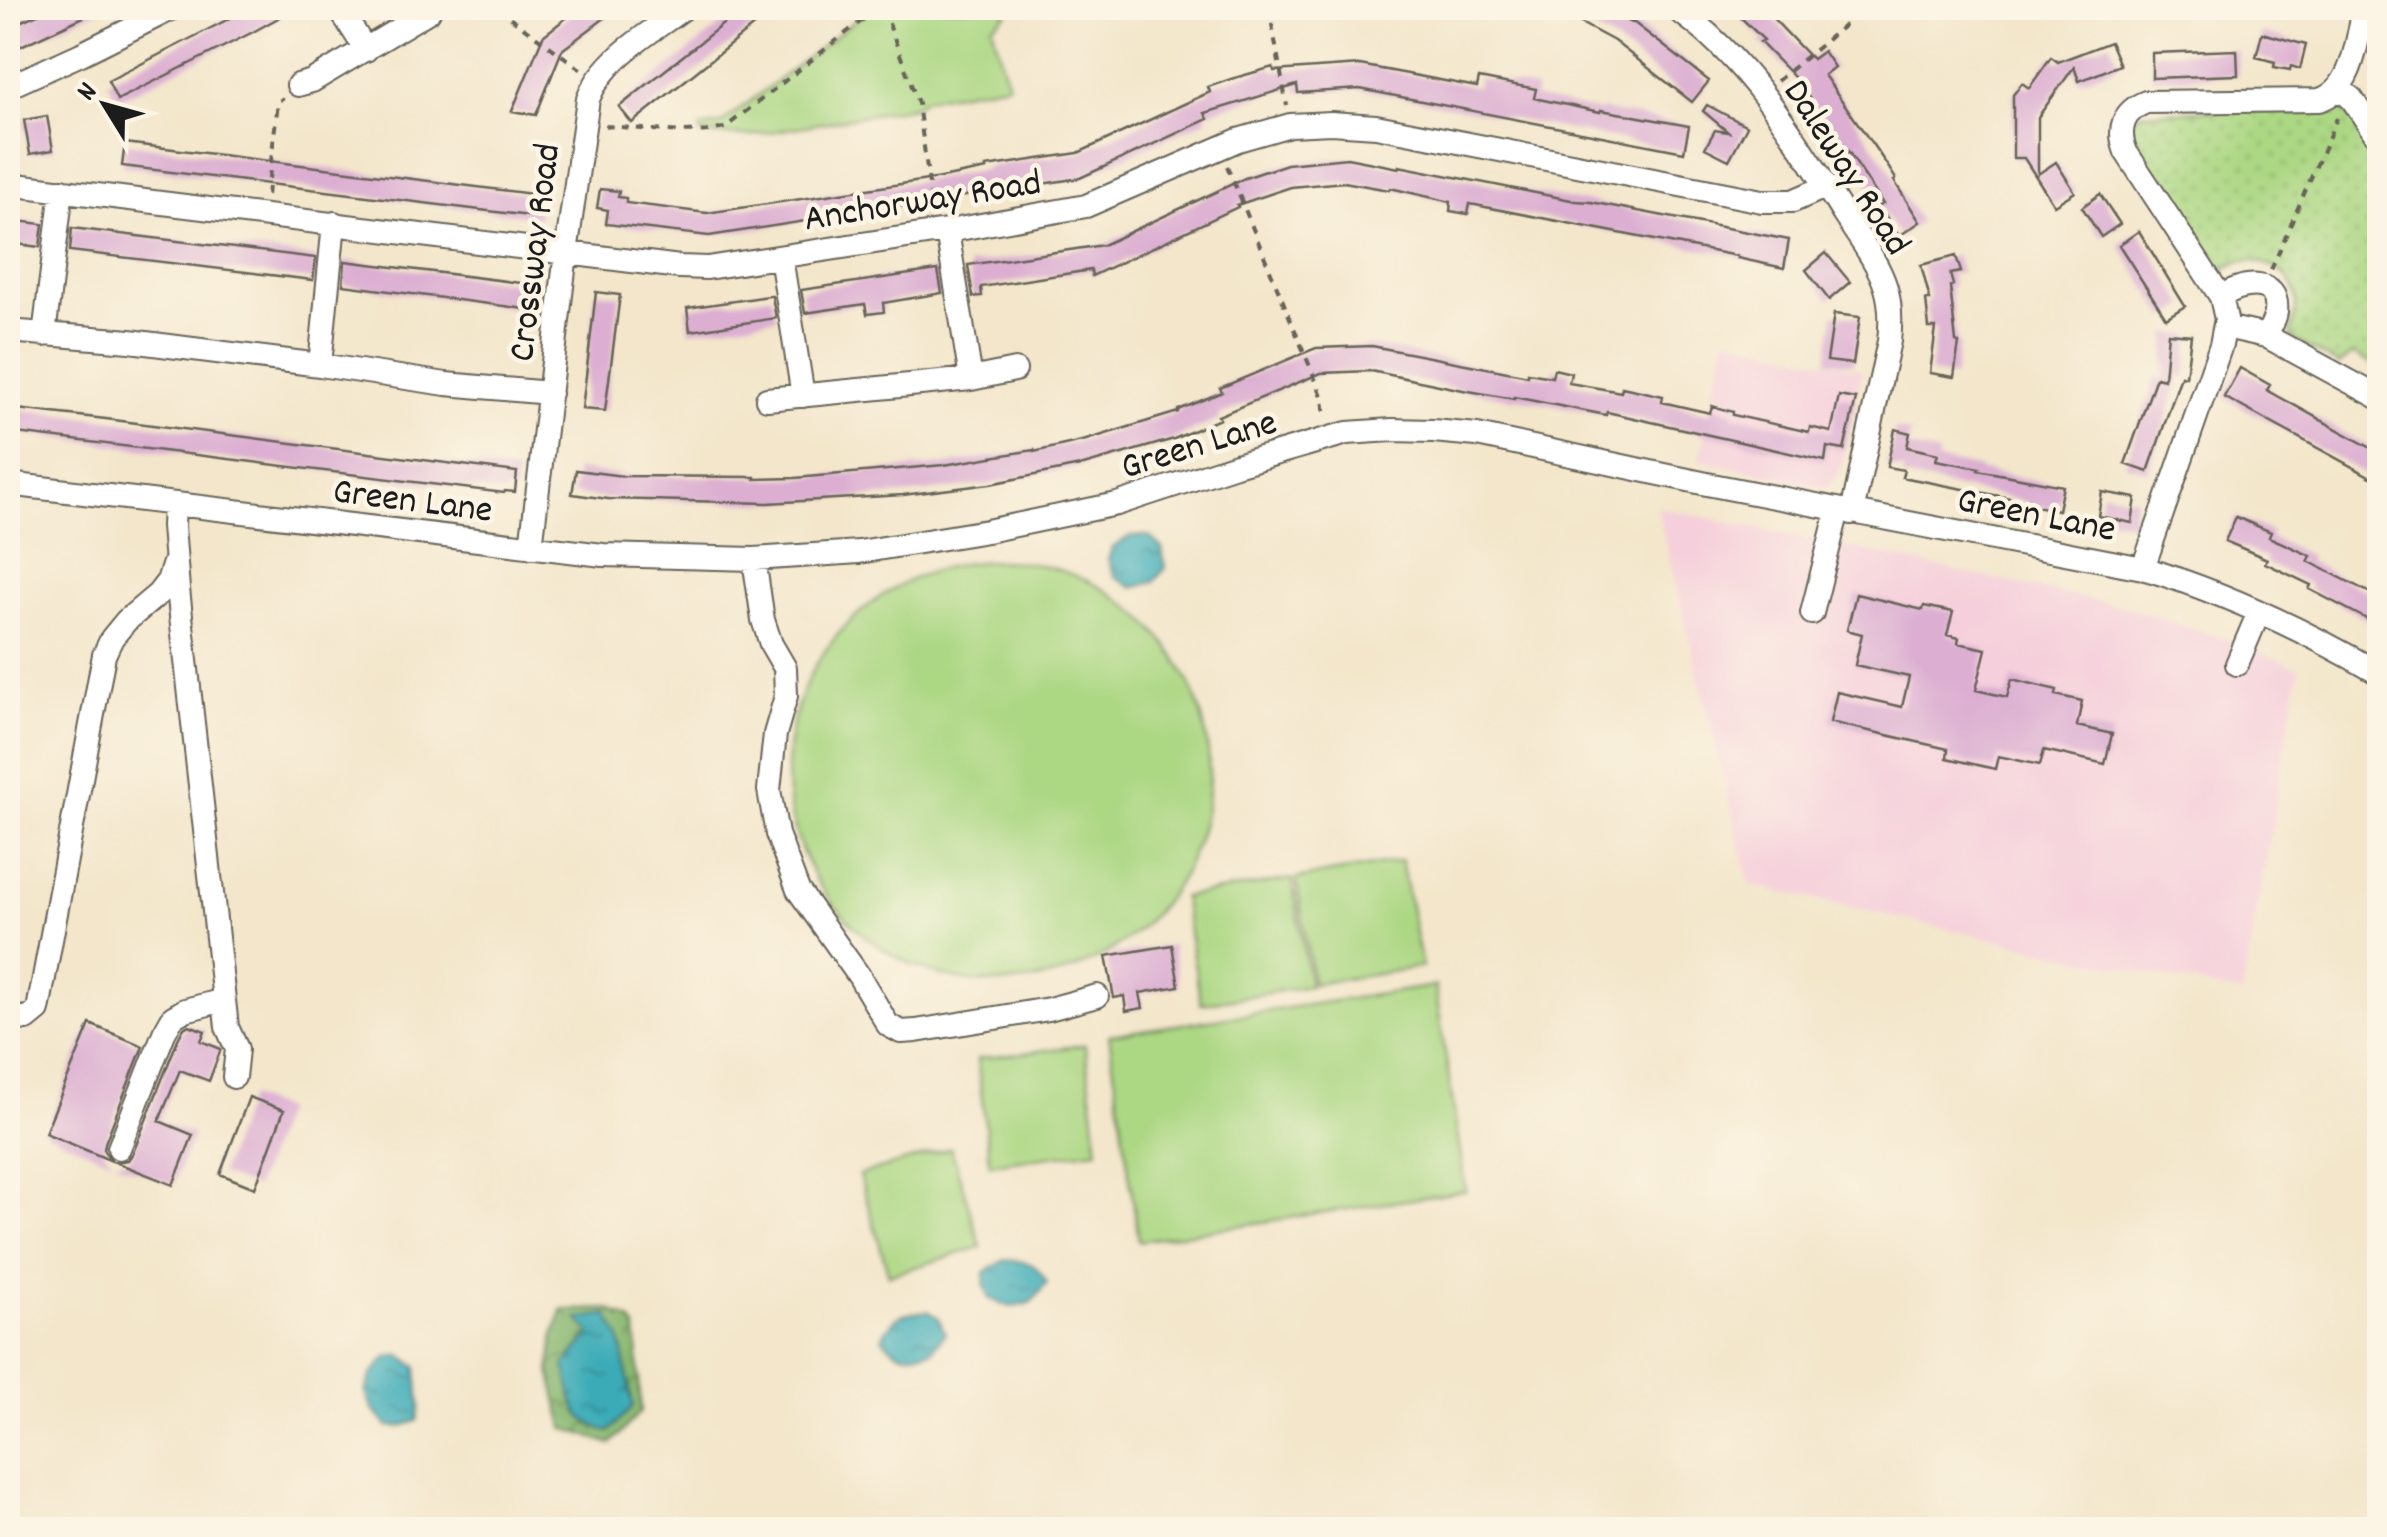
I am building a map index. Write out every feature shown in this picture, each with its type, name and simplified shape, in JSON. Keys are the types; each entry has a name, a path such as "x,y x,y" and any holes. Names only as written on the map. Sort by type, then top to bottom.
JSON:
{"street":[{"path":"8,87 173,8"},
{"path":"339,8 366,50"},
{"name":"Crossway Road","path":"531,547 588,99 596,82 618,58 684,8"},
{"name":"Daleway Road","path":"1674,8 1709,36 1762,93 1882,276 1890,313 1889,342 1845,511 1812,613"},
{"path":"2144,568 2226,327 2226,312 2126,152 2121,139 2124,120 2129,112 2146,102 2328,98 2339,88 2352,57 2364,8"},
{"path":"294,89 430,12"},
{"path":"2339,88 2352,99 2380,141"},
{"name":"Anchorway Road","path":"8,184 707,268 1086,206 1219,148 1290,125 1376,126 1762,201 1793,200 1826,186"},
{"path":"44,335 62,190"},
{"path":"320,365 334,223"},
{"path":"942,232 971,379"},
{"path":"782,257 802,396"},
{"path":"2220,297 2240,286 2260,286 2272,295 2276,313 2266,336"},
{"path":"2226,327 2266,336 2380,398"},
{"path":"8,331 130,341 446,384 550,392"},
{"path":"767,399 971,379 1015,370"},
{"name":"Green Lane","path":"8,488 603,555 754,559 859,552 1117,504 1347,433 1392,430 1476,436 2144,568 2259,612 2380,674"},
{"path":"174,504 175,557 227,1027 237,1049 234,1077"},
{"path":"8,1015 27,1019 38,1010 104,655 126,622 158,594 168,580 175,557"},
{"path":"754,559 763,620 785,668 786,696 775,734 769,790 777,834 798,890 860,976 888,1026 901,1032 916,1031 1049,1009 1097,996"},
{"path":"2237,664 2259,612"},
{"path":"119,1148 173,1017 184,1010 224,1000"}],"path":[{"path":"497,8 596,82"},
{"path":"612,126 700,132 726,127 881,8 918,103 942,232"},
{"path":"1268,8 1290,125"},
{"path":"1762,93 1865,8"},
{"path":"2260,286 2273,267 2341,110 2339,88"},
{"path":"264,215 278,102 294,89"},
{"path":"1219,148 1323,398 1328,439"}],"shaded area":[{"path":"1726,338 1862,370 1840,471 1830,485 1822,487 1700,460"},
{"path":"1657,507 2125,607 2223,638 2299,668 2242,994 1750,885"}],"green space":[{"path":"871,8 1001,8 1007,14 992,26 1008,84 923,99 913,107 748,136 701,134 701,128 721,124"},
{"path":"2323,106 2341,110 2359,123 2379,160 2379,368 2353,354 2339,365 2290,337 2296,294 2278,270 2246,261 2216,274 2134,147 2131,124 2139,113"},
{"path":"998,561 1019,562 1079,577 1115,597 1147,623 1173,655 1193,691 1208,751 1208,793 1193,853 1173,889 1147,921 1115,947 1079,967 1019,982 998,983 977,982 917,967 881,947 849,921 823,889 803,853 788,793 787,772 788,751 803,691 823,655 849,623 881,597 917,577 977,562"},
{"path":"1401,861 1422,967 1313,984 1296,879"},
{"path":"1292,879 1310,986 1201,1004 1183,897"},
{"path":"1435,986 1466,1191 1139,1241 1109,1035"},
{"path":"1085,1045 1098,1150 990,1164 977,1059"},
{"path":"951,1148 981,1247 889,1275 859,1175"},
{"path":"609,1309 630,1320 636,1328 641,1411 611,1444 564,1428 550,1372 554,1334 562,1310"}],"water":[{"path":"1130,536 1149,536 1162,548 1165,568 1154,582 1133,588 1115,577 1108,560 1112,548"},
{"path":"1005,1260 1031,1264 1043,1276 1047,1283 1031,1303 1011,1307 990,1299 984,1284 985,1272"},
{"path":"928,1311 938,1317 945,1333 933,1350 905,1354 882,1338 900,1316"},
{"path":"607,1314 620,1337 633,1406 609,1432 587,1421 575,1407 565,1365 591,1333 578,1319"},
{"path":"401,1355 417,1367 420,1405 417,1421 388,1426 373,1410 366,1393 371,1375 387,1357"}],"building":[{"path":"51,8 103,8 8,52 8,27"},
{"path":"250,8 296,8 117,100 108,81"},
{"path":"579,8 618,8 562,50 536,115 512,111 543,36"},
{"path":"743,8 776,8 632,123 619,107"},
{"path":"1553,8 1600,8 1633,22 1709,81 1692,102 1614,41"},
{"path":"1731,8 1763,8 1812,59 1823,51 1834,67 1824,75 1887,165 1920,222 1899,236 1848,151 1845,153 1794,77"},
{"path":"2262,33 2306,45 2300,69 2274,67 2275,62 2256,57"},
{"path":"2110,42 2120,65 2079,81 2074,67 2038,117 2038,174 2056,162 2075,192 2054,205 2024,158 2013,158 2013,95 2022,83 2029,88 2051,57 2058,62"},
{"path":"2237,50 2238,75 2152,78 2152,53"},
{"path":"1360,65 1477,87 1479,78 1536,89 1534,98 1689,126 1684,152 1360,89 1298,93 1297,85 1205,113 1208,119 1080,178 709,236 606,224 608,210 597,208 600,189 619,191 618,197 626,198 626,203 707,213 1078,153 1231,79 1273,67 1274,71"},
{"path":"1707,105 1747,126 1729,160 1705,148 1715,130 1728,132 1703,111"},
{"path":"47,116 53,150 30,154 24,120"},
{"path":"125,143 541,195 538,217 122,166"},
{"path":"1347,158 1789,240 1784,268 1470,204 1468,214 1450,211 1451,202 1344,182 1291,187 1237,205 1092,276 1091,270 981,287 982,296 973,297 968,265 1103,245 1245,178 1287,164"},
{"path":"2100,194 2120,224 2101,237 2082,207"},
{"path":"8,220 43,224 40,247 8,243"},
{"path":"72,228 316,258 313,280 70,251"},
{"path":"2139,231 2185,306 2166,318 2119,245"},
{"path":"1826,253 1850,282 1829,300 1806,270"},
{"path":"1956,256 1961,272 1950,274 1959,343 1954,377 1930,373 1936,328 1929,328 1926,300 1930,300 1921,265"},
{"path":"345,261 530,284 526,309 343,285"},
{"path":"938,270 942,293 883,303 884,312 867,314 865,304 805,313 801,290"},
{"path":"596,292 620,295 605,411 582,409"},
{"path":"772,296 776,318 690,331 687,308"},
{"path":"1834,314 1860,317 1853,364 1827,361"},
{"path":"2168,333 2191,335 2186,377 2181,376 2148,472 2125,464 2156,377 2164,379"},
{"path":"1372,346 1528,376 1552,377 1554,369 1571,373 1569,383 1621,392 1622,387 1663,396 1662,402 1710,413 1712,406 1733,415 1809,432 1810,427 1831,432 1839,396 1856,399 1844,450 1827,447 1825,461 1607,412 1606,415 1371,371 1321,373 1174,439 1080,466 990,484 903,495 768,503 608,499 572,494 576,470 623,476 795,478 944,465 1034,452 1178,412 1222,392 1220,388 1316,348"},
{"path":"2240,368 2270,385 2267,390 2380,453 2371,477 2224,397"},
{"path":"8,408 517,472 515,492 8,432"},
{"path":"1895,429 1910,433 1907,447 1938,454 1936,460 2063,486 2058,510 1902,477 1904,470 1887,467"},
{"path":"2102,492 2136,498 2132,523 2098,516"},
{"path":"2236,517 2271,532 2269,537 2311,556 2308,561 2380,598 2380,626 2265,563 2267,559 2225,541"},
{"path":"1856,594 1923,610 1924,606 1953,612 1947,635 1959,638 1958,643 1986,649 1976,690 2007,697 2012,679 2082,701 2077,726 2112,734 2105,764 2044,750 2040,765 1998,756 1995,769 1947,758 1948,749 1830,722 1837,692 1902,707 1909,677 1855,665 1862,634 1847,630"},
{"path":"1172,945 1179,986 1140,993 1143,1008 1126,1011 1124,996 1114,998 1106,956"},
{"path":"90,1024 143,1046 105,1143 104,1151 112,1161 45,1133"},
{"path":"189,1025 205,1031 201,1041 221,1049 209,1081 180,1070 159,1121 193,1135 173,1185 115,1162 128,1160 133,1153 178,1039"},
{"path":"249,1097 284,1110 255,1188 220,1174"}]}
